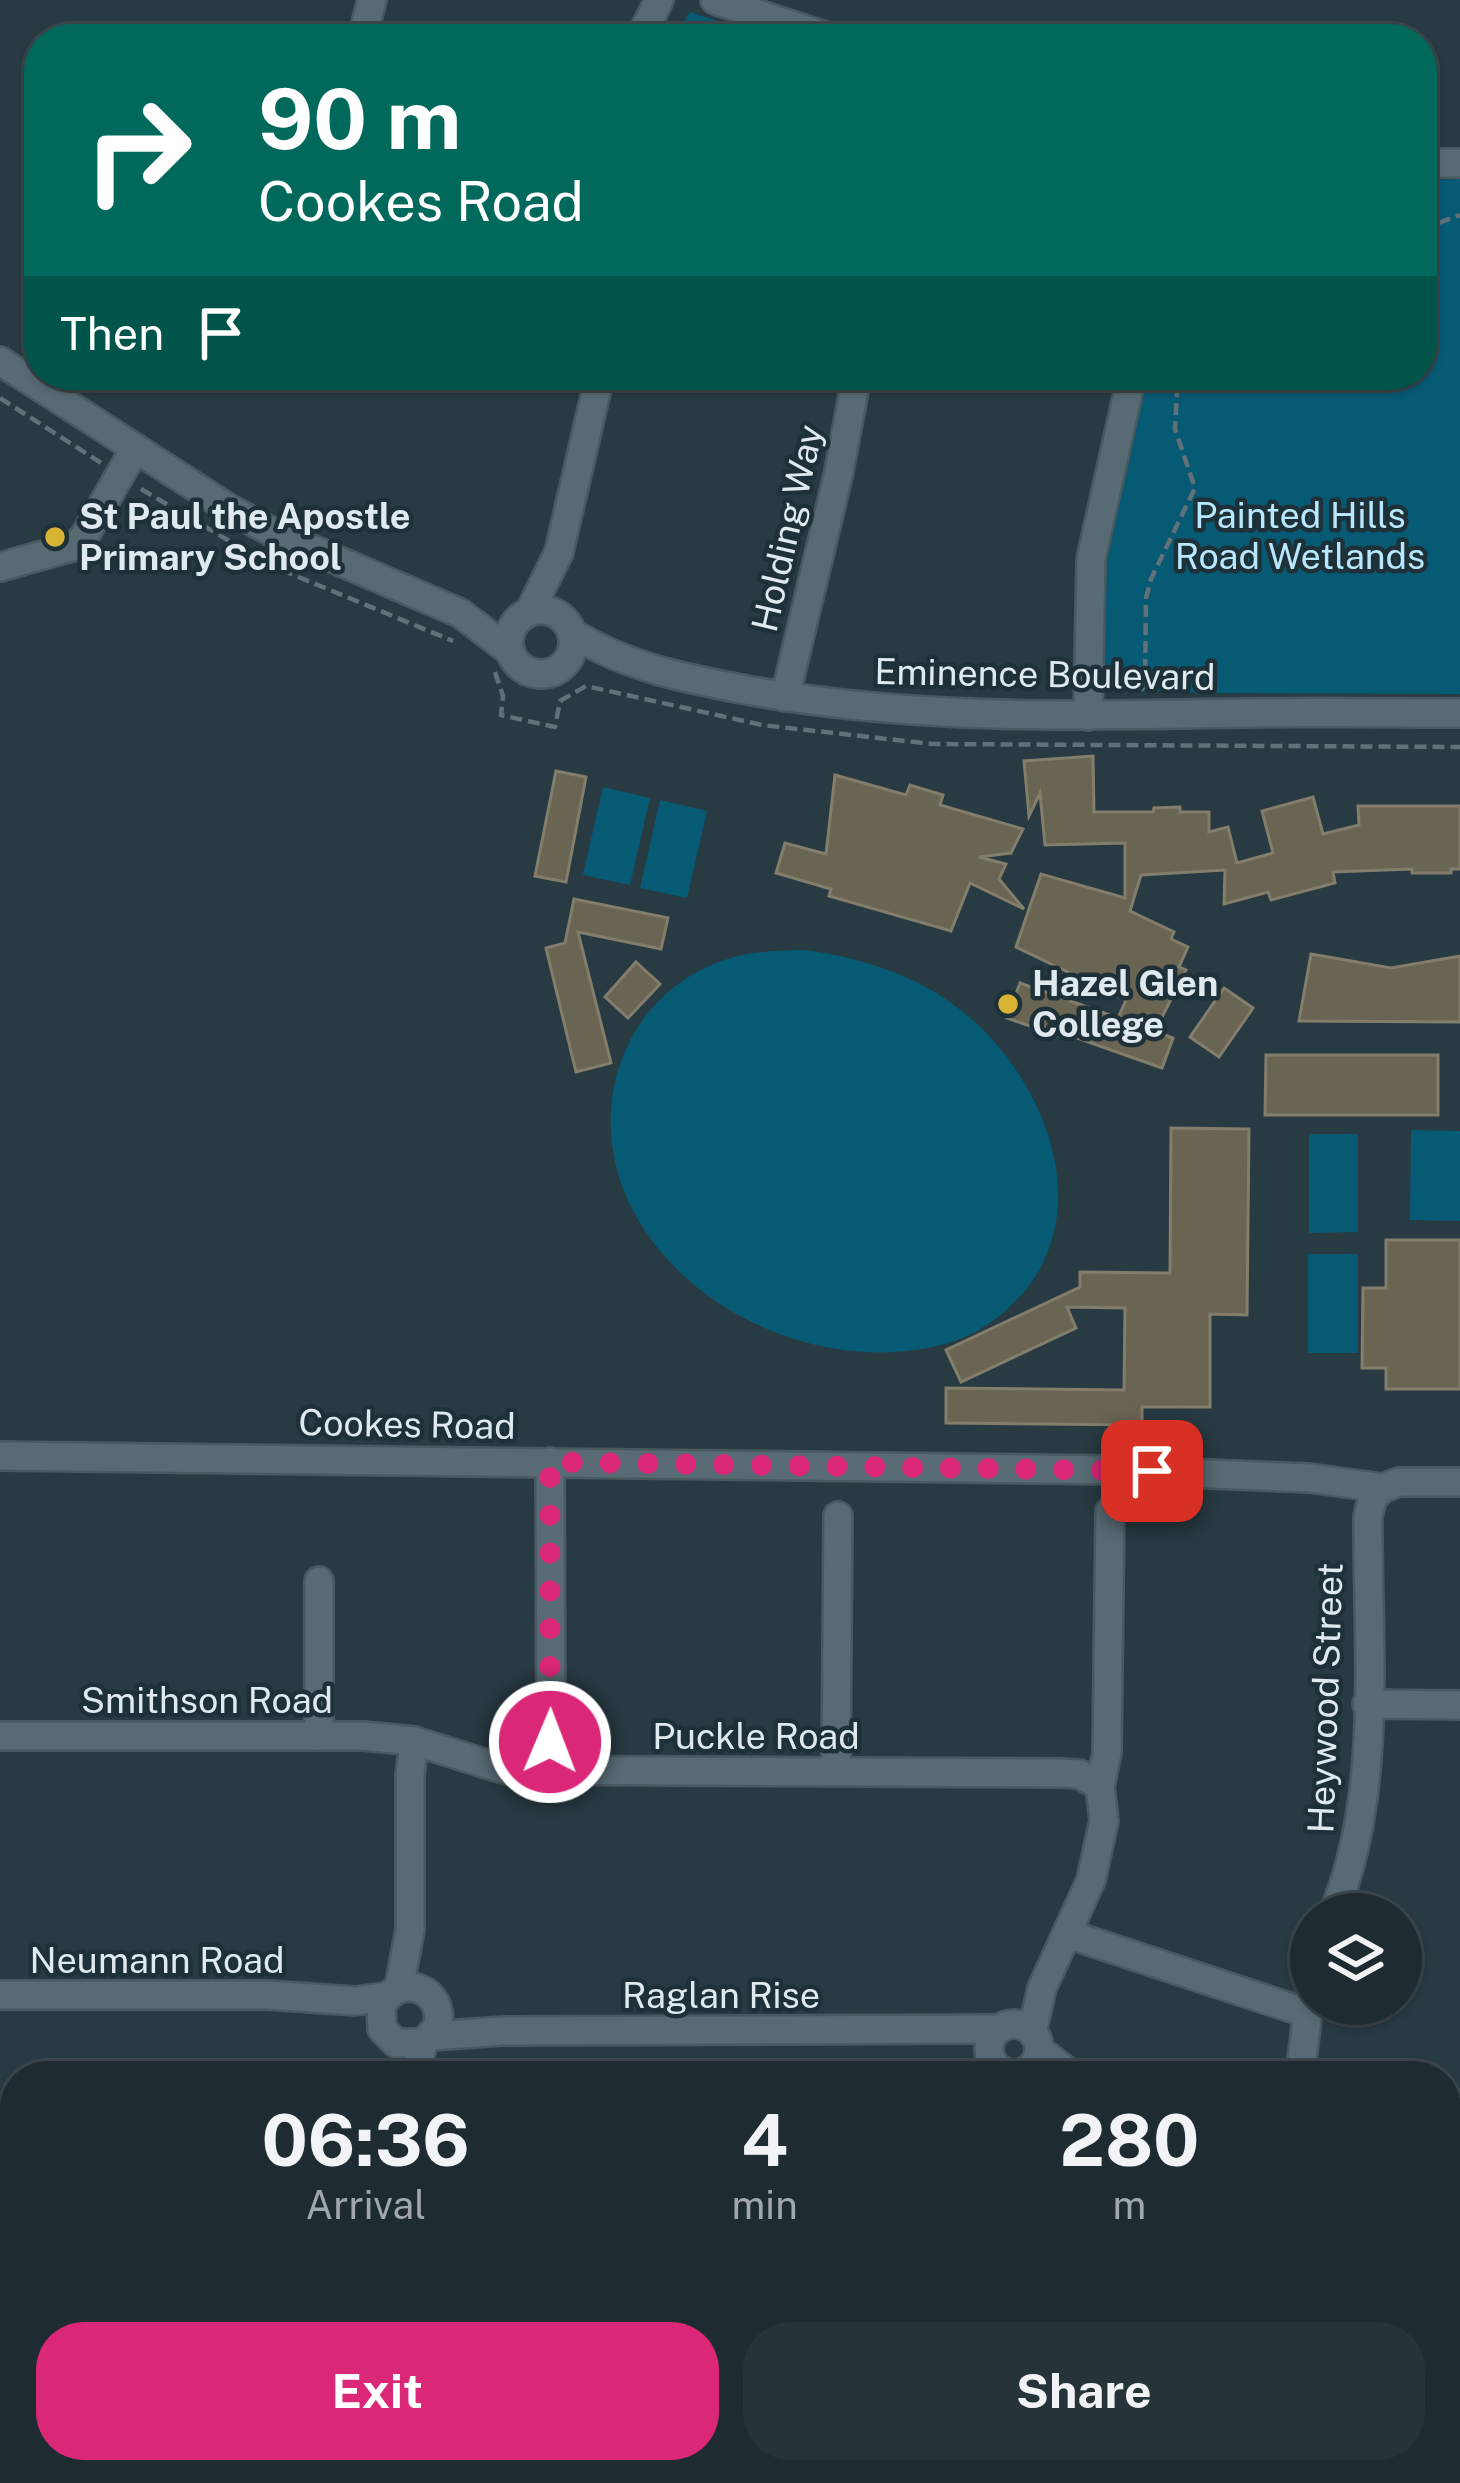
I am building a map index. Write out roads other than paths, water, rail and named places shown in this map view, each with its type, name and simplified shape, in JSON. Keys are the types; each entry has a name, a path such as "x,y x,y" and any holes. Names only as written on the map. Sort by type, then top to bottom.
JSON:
{"street":[{"path":"715,0 788,24"},
{"path":"44,390 274,533 460,613 510,651 527,671 543,674 561,667 572,652 559,552"},
{"path":"510,651 509,633 559,552 597,390"},
{"name":"Holding Way","path":"785,697 854,390"},
{"path":"1088,716 1091,559 1129,390"},
{"path":"0,567 75,546 135,449"},
{"path":"460,613 524,615 548,610 567,626"},
{"name":"Eminence Boulevard","path":"567,626 633,665"},
{"name":"Eminence Boulevard","path":"561,667 633,665 785,697 949,714 1460,713"},
{"name":"Cookes Road","path":"0,1456 1113,1470 1309,1478 1383,1488 1399,1482 1460,1482"},
{"path":"550,1462 550,1772"},
{"name":"Heywood Street","path":"1340,1893 1358,1836 1367,1704 1368,1516 1373,1497 1383,1488"},
{"path":"1011,2054 1091,1880 1100,1845 1105,1806 1100,1786 1107,1753 1110,1511"},
{"path":"836,1772 838,1516"},
{"path":"319,1580 320,1736"},
{"path":"1367,1704 1460,1705"},
{"name":"Smithson Road","path":"0,1736 320,1736 414,1742"},
{"path":"399,2061 388,2012 410,1930 414,1742"},
{"name":"Puckle Road","path":"414,1742 484,1766 550,1772 1061,1773 1079,1774 1100,1786"},
{"path":"410,1930 438,2026 420,2061"},
{"path":"1068,1934 1290,2008"},
{"path":"388,2012 416,1986 434,2000"},
{"name":"Neumann Road","path":"0,1995 267,1995 388,2012"},
{"name":"Raglan Rise","path":"434,2000 502,2030"},
{"path":"388,2012 405,2046 428,2039"},
{"path":"1302,2061 1306,2025"},
{"name":"Raglan Rise","path":"428,2039 502,2030 938,2031 1011,2054"}],"place":[{"name":"St Paul the Apostle Primary School","path":"55,537"},
{"name":"Hazel Glen College","path":"1008,1004"}],"park label":[{"name":"Painted Hills Road Wetlands","path":"1300,536"}]}
